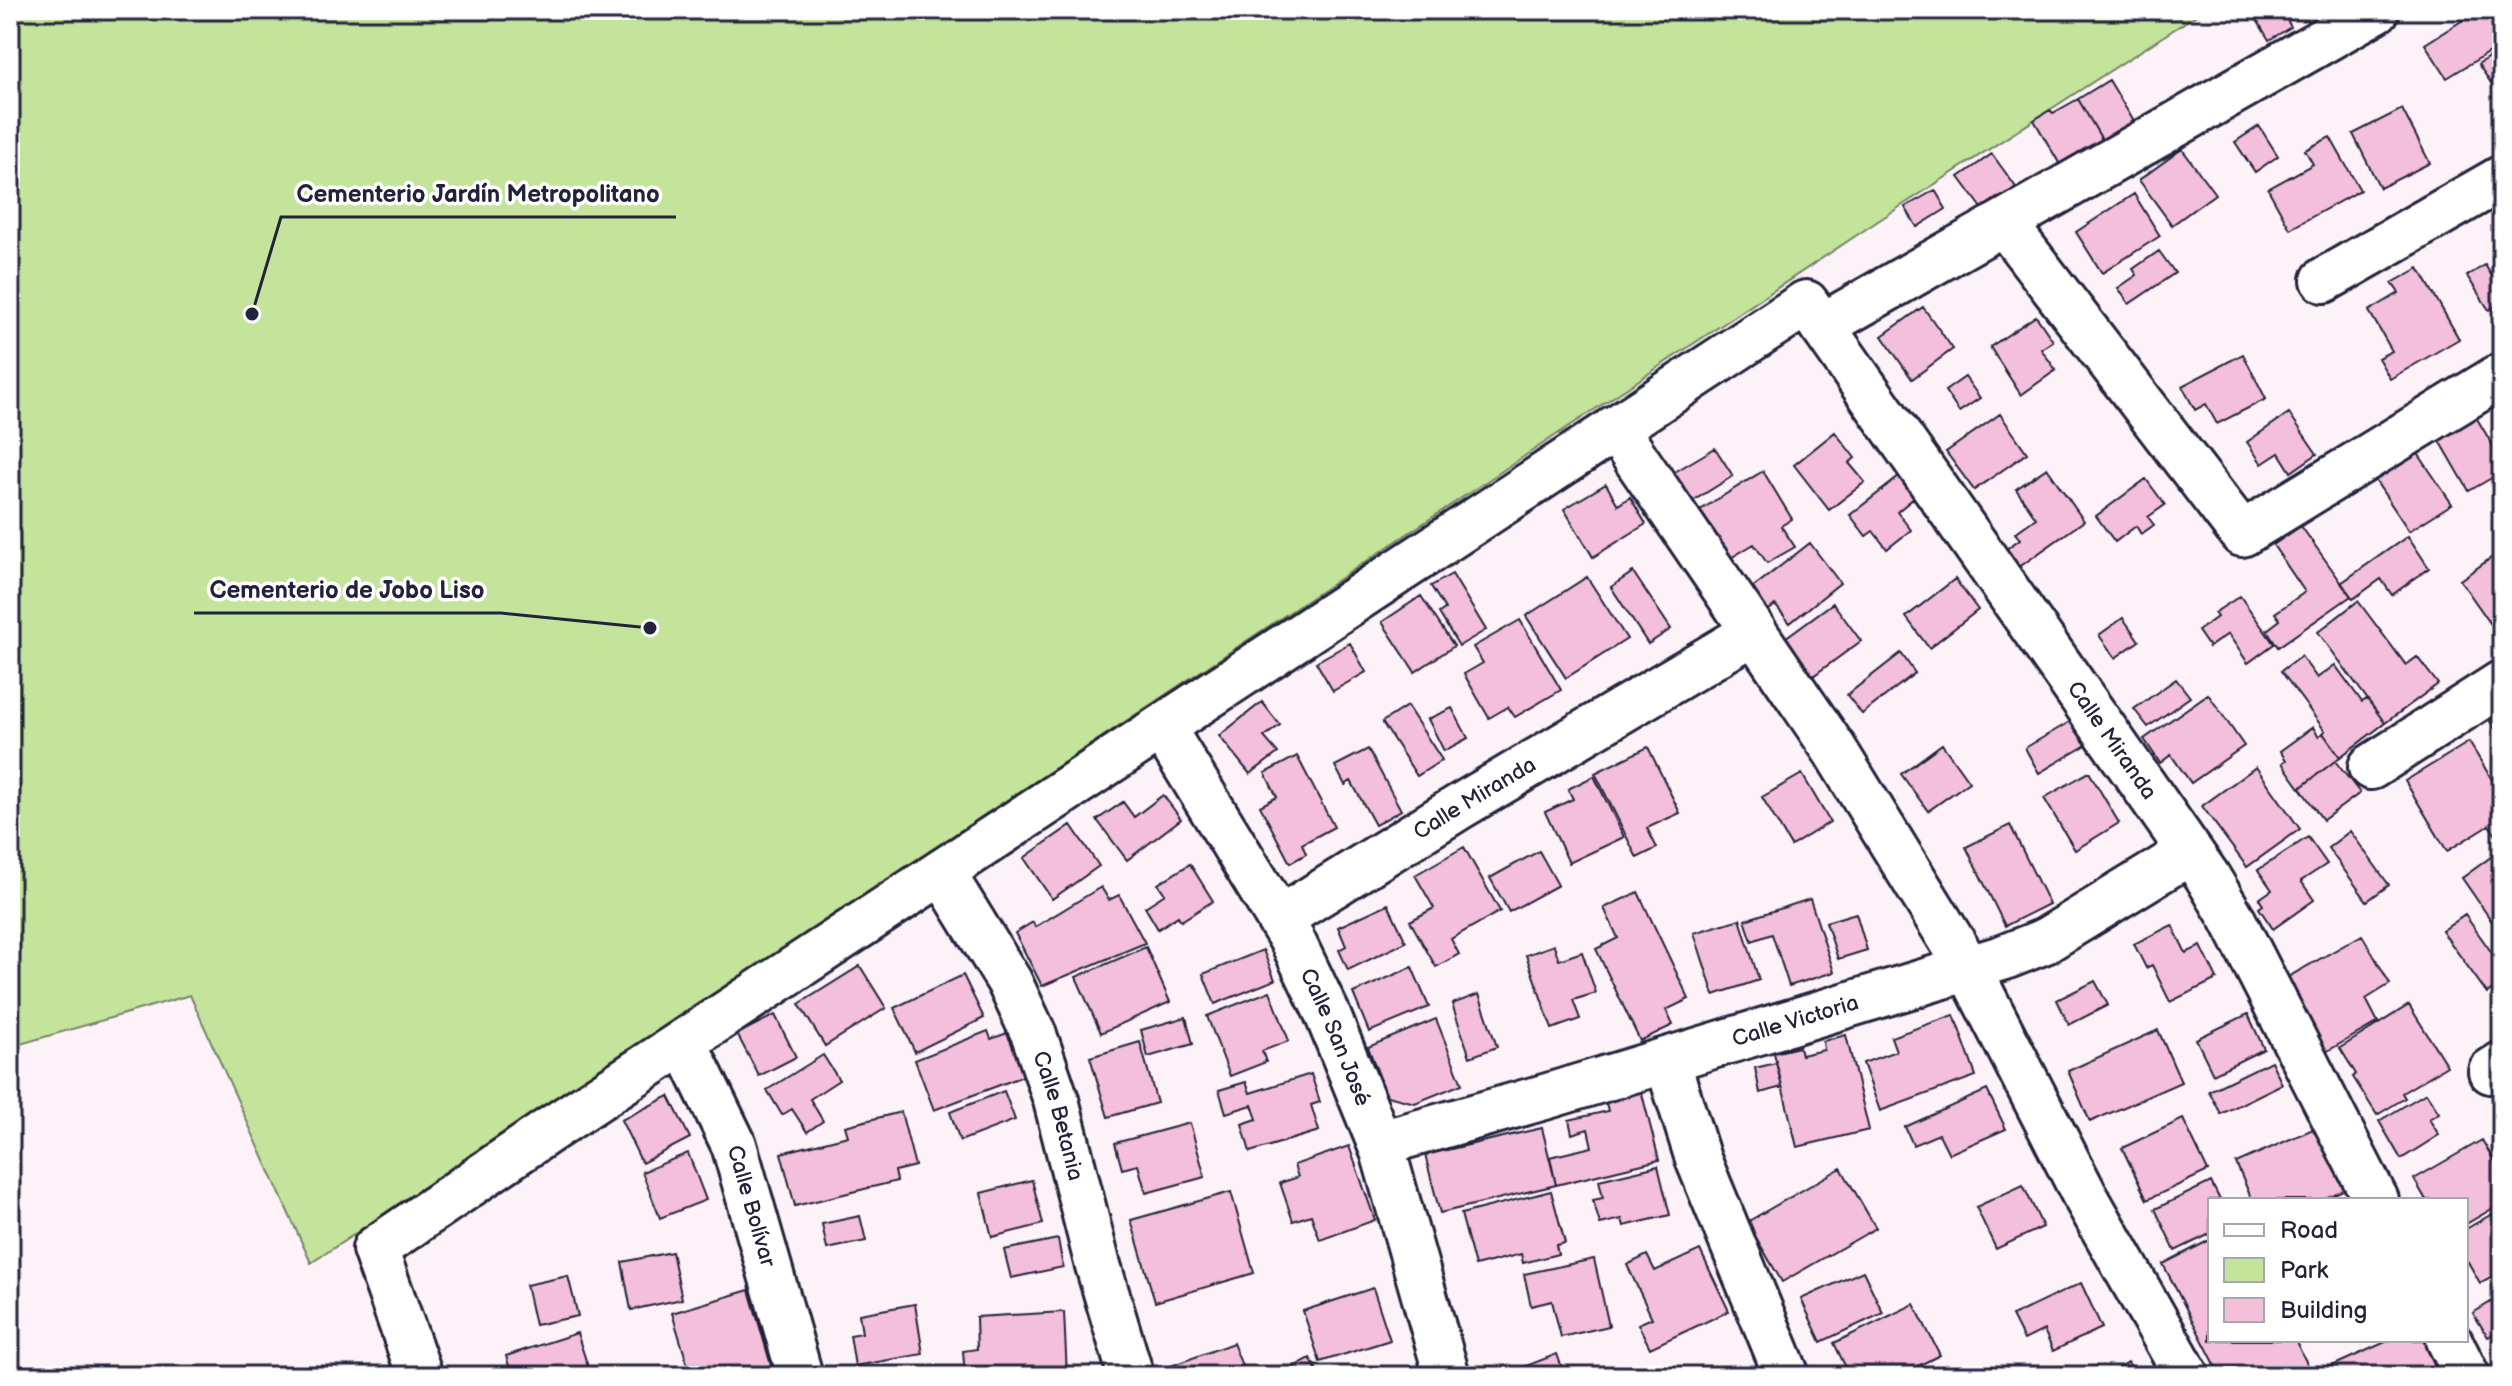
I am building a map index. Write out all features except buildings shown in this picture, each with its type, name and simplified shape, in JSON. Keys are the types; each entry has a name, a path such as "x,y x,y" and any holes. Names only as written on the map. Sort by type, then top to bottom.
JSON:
{"street":[{"path":"420,1376 375,1249 1615,428 1814,315 2004,223 2377,10"},
{"path":"2324,280 2502,178"},
{"path":"2004,223 2242,534 2502,375"},
{"name":"Calle Miranda","path":"1814,315 2190,852 2232,918 2375,1198"},
{"path":"1615,428 1834,749 1969,969 2084,1194 2187,1376"},
{"name":"Calle Miranda","path":"1279,919 1459,807 1754,632"},
{"path":"2371,767 2502,683"},
{"name":"Calle San José","path":"1162,727 1279,919 1326,1011 1381,1143 1447,1376"},
{"name":"Calle Victoria","path":"1381,1143 1969,969 2045,941 2190,852"},
{"name":"Calle Betania","path":"942,872 1009,981 1034,1035 1056,1100 1097,1262 1131,1376"},
{"name":"Calle Bolívar","path":"684,1042 734,1145 800,1376"},
{"path":"1667,1060 1698,1159 1787,1376"},
{"path":"2450,1342 2467,1376"}],"green space":[{"path":"10,10 2204,10 1878,221 311,1263 190,995 10,1047"}],"place":[{"name":"Cementerio Jardín Metropolitano","path":"252,314"},
{"name":"Cementerio de Jobo Liso","path":"650,628"}]}
